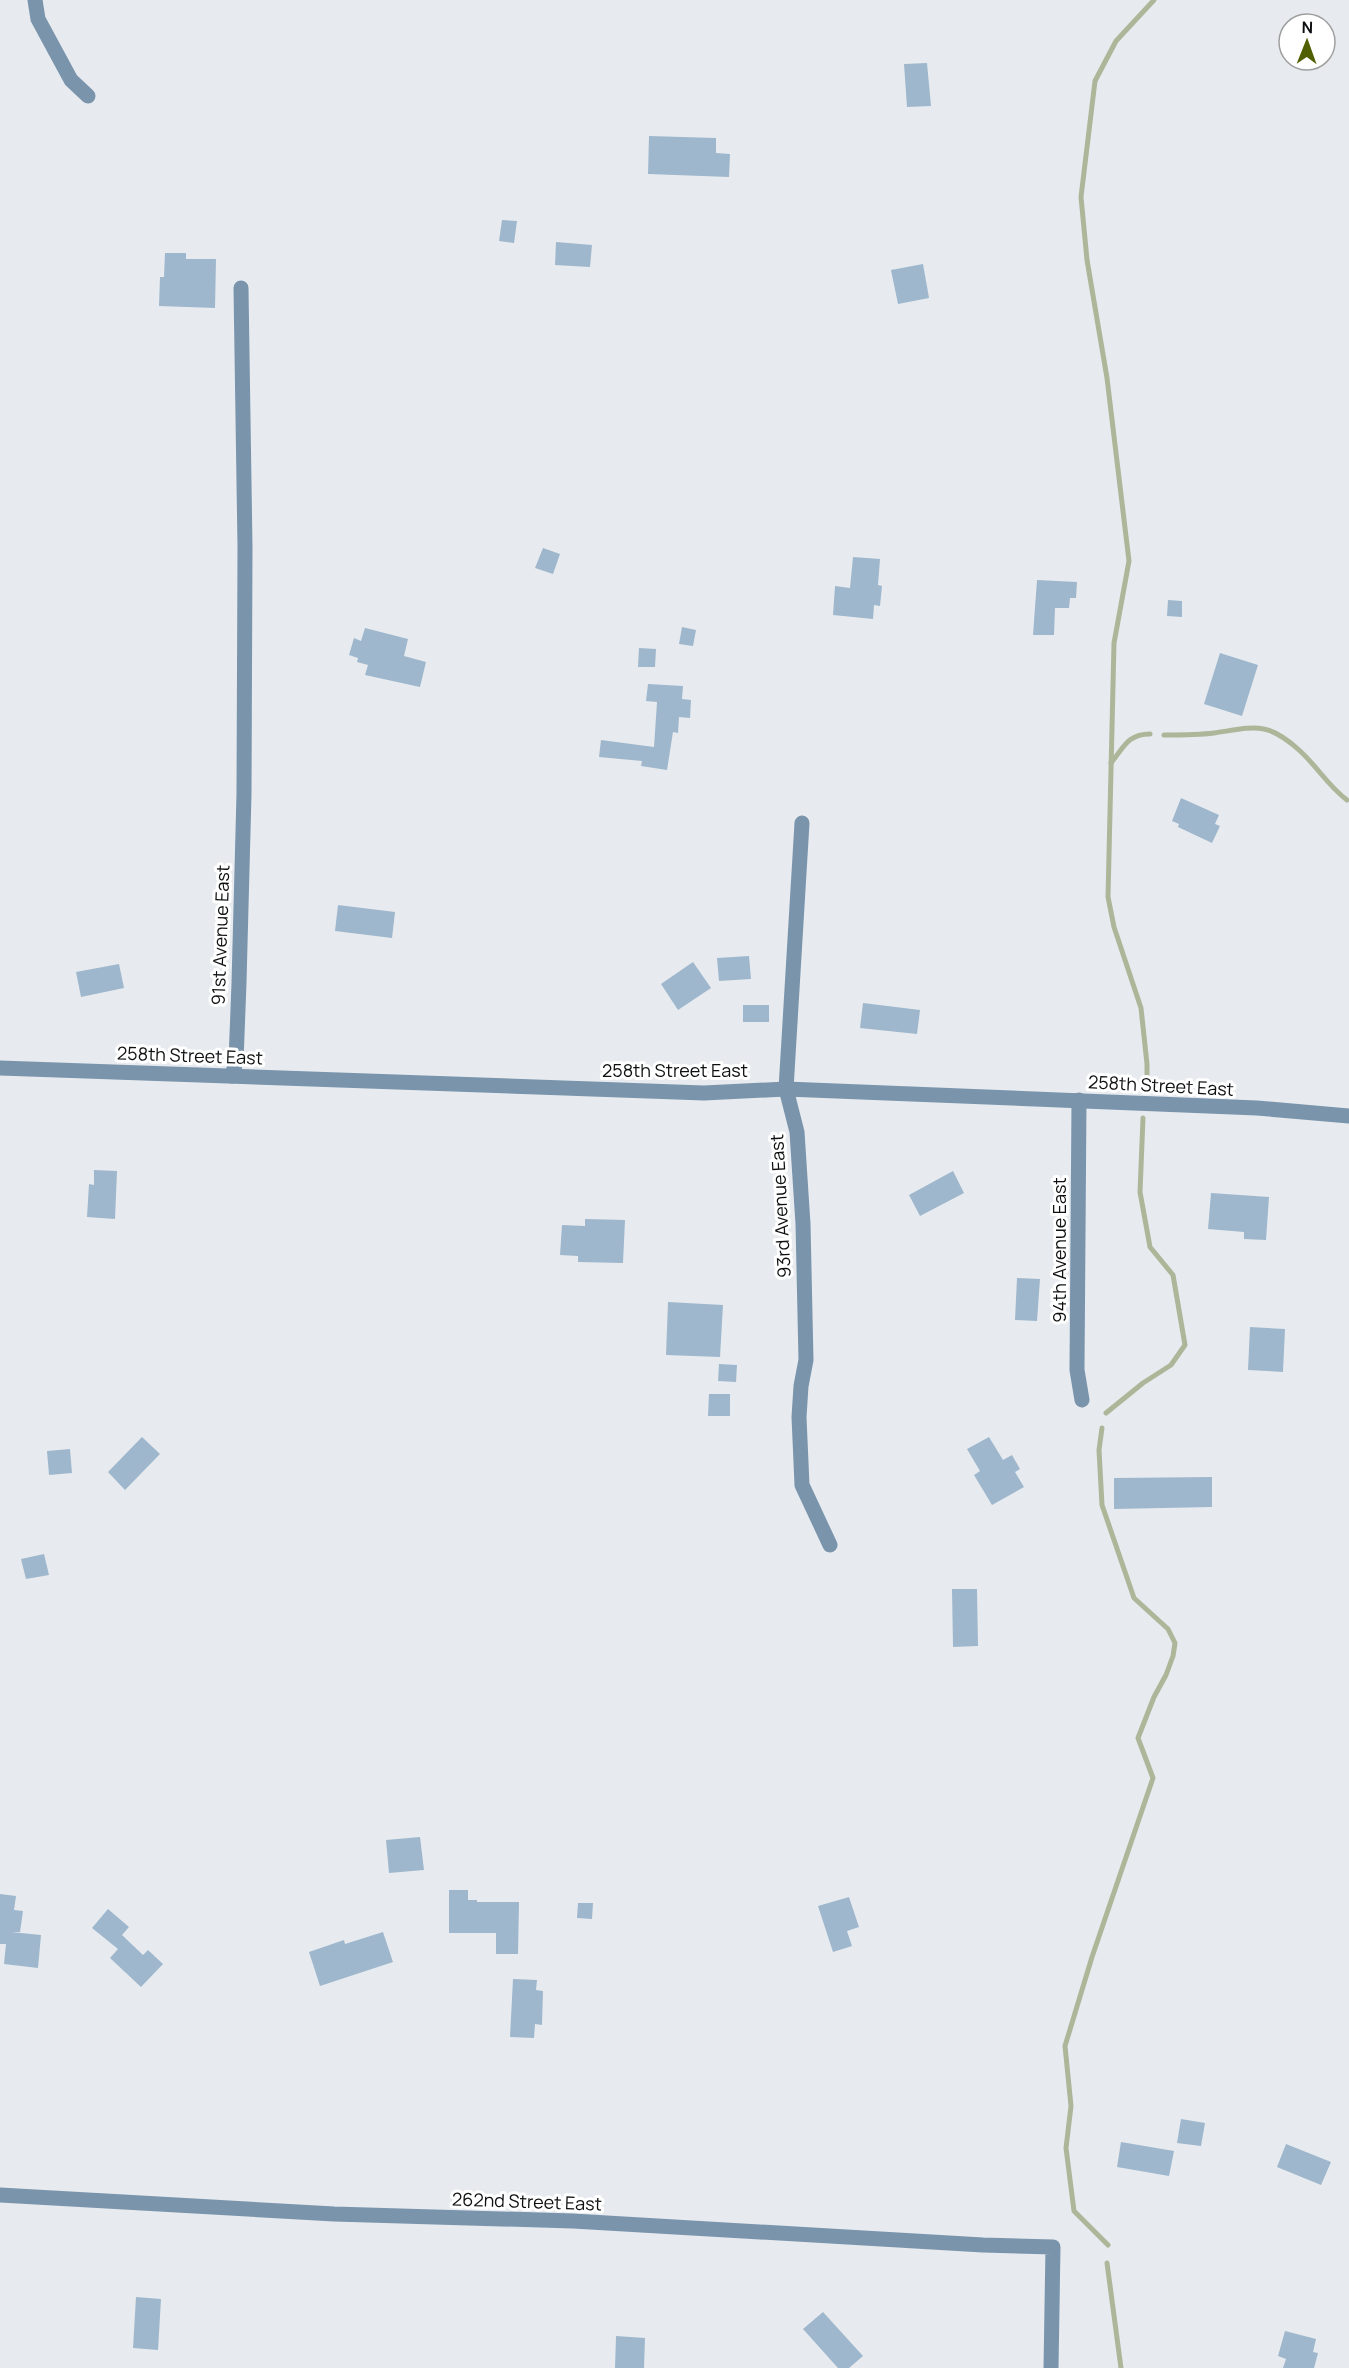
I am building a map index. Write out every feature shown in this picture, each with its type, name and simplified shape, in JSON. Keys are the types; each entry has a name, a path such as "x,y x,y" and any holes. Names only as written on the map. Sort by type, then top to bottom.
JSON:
{"street":[{"path":"35,0 38,19 71,80 88,96"},
{"name":"91st Avenue East","path":"232,1076 236,1061 244,794 245,547 241,288"},
{"name":"93rd Avenue East","path":"802,823 786,1089 796,1132 803,1224 807,1360 801,1386 799,1417 802,1485 830,1545"},
{"name":"258th Street East","path":"0,1068 704,1092 786,1089 838,1093 1257,1108 1349,1116"},
{"name":"94th Avenue East","path":"1078,1100 1077,1370 1082,1400"},
{"name":"262nd Street East","path":"0,2195 334,2214 573,2221 983,2246 1053,2247 1051,2368"}],"building":[{"path":"927,63 931,106 907,107 904,64"},
{"path":"649,136 716,138 716,153 730,154 729,177 648,174"},
{"path":"502,220 517,221 514,243 499,241"},
{"path":"556,242 592,245 590,267 555,265"},
{"path":"165,253 186,253 186,259 216,259 215,308 159,306 160,277 164,277"},
{"path":"923,264 929,298 898,304 891,270"},
{"path":"543,548 560,554 553,574 535,568"},
{"path":"853,557 880,559 878,585 882,586 880,606 874,605 873,619 833,615 835,586 850,588"},
{"path":"1037,580 1077,582 1076,598 1070,598 1069,608 1055,608 1054,635 1033,635"},
{"path":"1168,600 1182,601 1182,617 1167,616"},
{"path":"682,627 696,630 693,646 679,644"},
{"path":"365,628 408,639 404,656 426,662 420,687 365,675 368,665 357,662 358,658 349,655 354,638 361,641"},
{"path":"639,648 656,649 655,667 638,667"},
{"path":"1220,653 1258,665 1242,716 1204,704"},
{"path":"648,684 683,686 682,699 691,700 690,718 679,717 678,733 673,732 667,770 641,766 642,761 599,757 601,740 654,747 657,702 646,701"},
{"path":"1181,798 1219,815 1215,824 1220,826 1212,843 1178,827 1179,824 1172,821"},
{"path":"338,905 395,912 392,938 335,931"},
{"path":"749,956 751,979 719,981 717,958"},
{"path":"693,962 711,988 678,1010 661,984"},
{"path":"119,964 124,988 81,997 76,972"},
{"path":"863,1003 920,1010 917,1034 860,1028"},
{"path":"743,1005 769,1005 769,1022 743,1022"},
{"path":"94,1170 117,1171 115,1219 87,1217 89,1184 94,1185"},
{"path":"953,1171 964,1193 920,1216 909,1195"},
{"path":"1211,1193 1269,1197 1266,1240 1244,1239 1244,1232 1208,1229"},
{"path":"585,1219 625,1220 623,1263 578,1262 578,1256 560,1255 562,1225 585,1226"},
{"path":"1017,1278 1040,1279 1037,1321 1015,1320"},
{"path":"668,1302 723,1305 720,1357 666,1355"},
{"path":"1250,1327 1285,1329 1283,1372 1248,1370"},
{"path":"719,1364 737,1365 736,1382 718,1381"},
{"path":"709,1394 730,1394 730,1416 708,1416"},
{"path":"142,1437 160,1454 125,1490 108,1472"},
{"path":"989,1437 1003,1460 1012,1455 1020,1469 1015,1472 1024,1487 992,1505 974,1475 980,1471 967,1449"},
{"path":"70,1449 72,1473 49,1475 47,1451"},
{"path":"1212,1477 1212,1507 1114,1509 1114,1478"},
{"path":"44,1554 49,1575 26,1579 21,1559"},
{"path":"952,1589 977,1589 978,1646 953,1647"},
{"path":"420,1837 424,1870 389,1873 386,1840"},
{"path":"449,1890 468,1890 468,1900 477,1900 477,1902 519,1902 518,1954 496,1954 496,1933 449,1933"},
{"path":"0,1894 16,1896 14,1910 23,1911 20,1932 11,1932 41,1935 38,1968 4,1964 6,1944 0,1944"},
{"path":"849,1897 859,1927 847,1931 852,1946 833,1952 818,1906"},
{"path":"578,1903 593,1903 592,1919 577,1918"},
{"path":"108,1909 129,1927 122,1935 143,1955 148,1950 163,1964 141,1987 110,1958 118,1949 92,1928"},
{"path":"383,1932 393,1962 320,1986 309,1952 344,1940 345,1944"},
{"path":"513,1979 537,1980 536,1990 543,1991 542,2025 535,2024 534,2038 510,2037"},
{"path":"1181,2119 1205,2123 1201,2146 1177,2143"},
{"path":"1121,2142 1174,2151 1169,2176 1117,2167"},
{"path":"1286,2144 1331,2162 1321,2185 1277,2167"},
{"path":"136,2297 161,2299 158,2350 133,2348"},
{"path":"823,2312 863,2356 849,2368 838,2368 803,2329"},
{"path":"1285,2331 1316,2339 1313,2352 1318,2353 1314,2368 1283,2368 1286,2359 1278,2356"},
{"path":"616,2336 645,2338 644,2368 615,2368"}],"waterway":[{"path":"1147,1087 1141,1008 1114,927 1108,897 1114,643 1129,561 1107,378 1087,260 1081,197 1095,81 1116,41 1154,0"},
{"path":"1164,735 1202,734 1250,728 1269,730 1299,750 1347,800"},
{"path":"1111,763 1131,739 1150,734"},
{"path":"1106,1413 1143,1383 1171,1365 1185,1345 1173,1275 1150,1247 1140,1192 1143,1118"},
{"path":"1102,1428 1099,1450 1102,1505 1134,1598 1168,1629 1175,1643 1166,1675 1154,1697 1138,1738 1153,1778 1092,1957 1065,2046 1071,2106 1066,2148 1074,2211 1108,2245"},
{"path":"1107,2263 1121,2368"}]}
